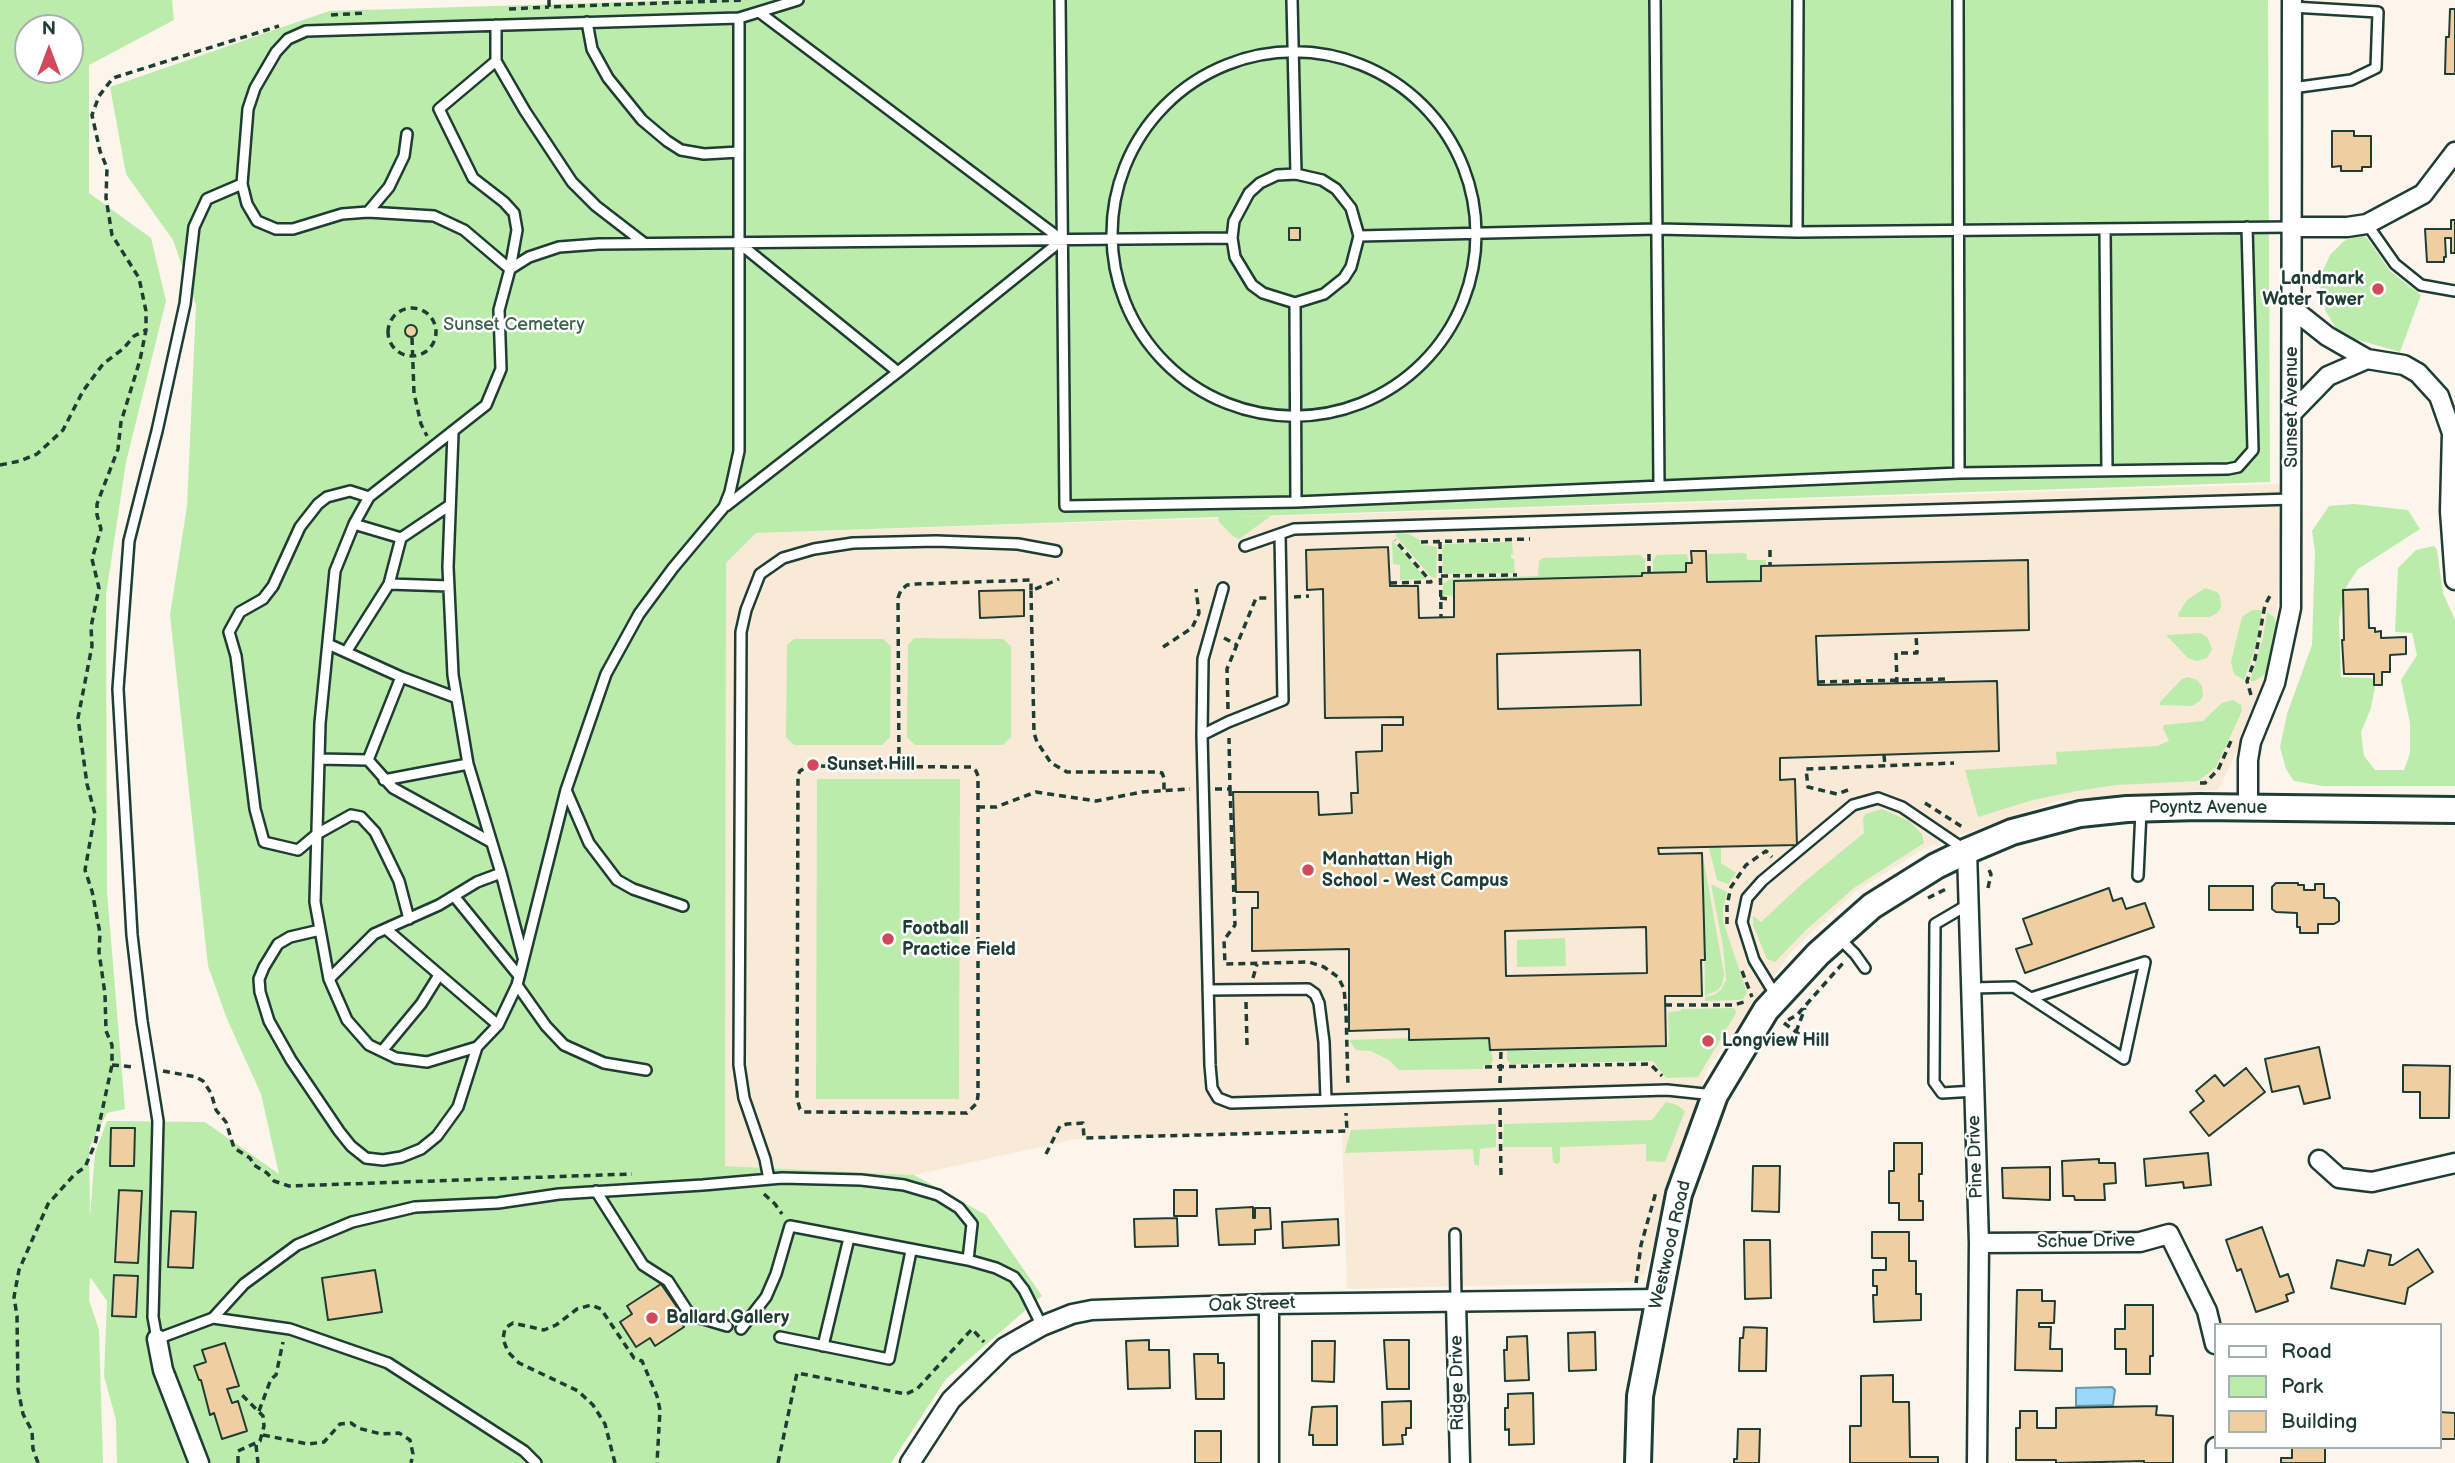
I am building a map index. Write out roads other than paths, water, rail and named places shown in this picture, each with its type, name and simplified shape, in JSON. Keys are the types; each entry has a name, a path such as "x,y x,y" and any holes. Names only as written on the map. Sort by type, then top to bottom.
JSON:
{"street":[{"name":"Sunset Avenue","path":"2248,808 2248,760 2251,742 2275,682 2291,608 2292,3"},
{"path":"2292,227 2347,227 2367,224 2423,194 2455,152"},
{"path":"2293,309 2327,337 2367,359 2404,365 2418,373 2440,396 2452,433 2453,445 2449,511 2455,580"},
{"path":"2292,413 2328,376 2367,359"},
{"name":"Poyntz Avenue","path":"1968,851 2012,832 2047,821 2080,814 2141,808 2455,810"},
{"name":"Pine Drive","path":"1968,851 1977,901 1972,988 1979,1243 1978,1463"},
{"name":"Westwood Road","path":"1638,1463 1640,1396 1679,1194 1715,1095 1766,1010 1838,936 1872,906 1936,866 1968,851"},
{"path":"2319,1160 2339,1178 2372,1182 2455,1163"},
{"name":"Schue Drive","path":"1979,1243 2140,1242 2169,1234 2207,1311 2214,1341"},
{"name":"Oak Street","path":"910,1463 951,1400 1005,1347 1042,1326 1072,1314 1092,1310 1269,1304 1658,1299"},
{"name":"Ridge Drive","path":"1456,1302 1460,1463"},
{"path":"1269,1304 1269,1463"},
{"path":"157,1339 163,1370 198,1463"}],"lane":[{"path":"510,269 464,230 434,216 368,212 342,214 293,229 276,229 257,221 247,204 242,184 248,108 255,89 276,52 288,39 306,31 739,18 798,0"},
{"path":"1060,0 1065,506 1296,502 1959,473 2238,467 2253,450 2248,227"},
{"path":"1292,0 1296,174"},
{"path":"1655,0 1659,485"},
{"path":"1797,232 1798,0"},
{"path":"1958,0 1959,473"},
{"path":"2292,3 2378,12 2376,68 2351,80 2292,89"},
{"path":"759,12 1062,240"},
{"path":"724,507 739,451 739,18"},
{"path":"587,22 592,49 608,78 642,120 658,134 681,150 704,154 739,152"},
{"path":"496,25 496,61 572,182 596,206 644,243"},
{"path":"1293,52 1317,54 1363,65 1405,89 1423,105 1439,122 1463,163 1476,209 1477,232 1476,257 1464,303 1440,344 1424,362 1407,378 1366,402 1319,415 1296,416 1260,413 1226,403 1204,393 1166,364 1150,346 1126,305 1118,282 1112,239 1113,212 1125,166 1135,144 1164,106 1202,77 1223,66 1246,59 1293,52"},
{"path":"477,1047 427,1062 396,1058 369,1045 346,1020 329,979 314,902 320,723 335,571 354,524 369,497 486,405 501,369 499,310 517,230 514,213 473,178 439,108 496,61"},
{"path":"368,212 389,187 404,156 407,134"},
{"path":"1296,174 1322,180 1336,189 1351,208 1359,236 1351,267 1344,278 1324,294 1295,303 1263,293 1252,285 1235,257 1232,238 1234,221 1249,193 1260,183 1277,175 1296,174"},
{"path":"242,184 207,199 194,227 185,304 129,541 119,676 132,935 158,1121 153,1317 157,1339 214,1318 244,1284 297,1245 352,1222 415,1207 498,1203 559,1194 769,1179 861,1180 904,1185 938,1195 959,1208 972,1224 968,1260"},
{"path":"2367,224 2395,264 2421,285 2455,290"},
{"path":"1359,236 1657,229 1797,232 2292,227"},
{"path":"2105,229 2107,471"},
{"path":"510,269 529,257 559,247 644,243 1232,238"},
{"path":"320,930 290,937 278,944 270,955 259,979 269,1021 291,1060 351,1146 366,1157 383,1160 401,1157 421,1149 437,1136 458,1107 477,1047 498,1025 518,980 566,790 606,674 639,614 724,507 1062,240"},
{"path":"739,243 898,372"},
{"path":"1295,303 1296,502"},
{"path":"453,433 449,586 453,675 468,764 524,959"},
{"path":"369,497 350,491 327,497 318,504 300,527 273,586 263,599 240,612 229,632 236,656 255,808 264,842 298,850 317,834 351,815 361,817 375,832 399,881 409,919"},
{"path":"1245,546 1294,529 2291,499"},
{"path":"346,652 389,583 401,538 450,505"},
{"path":"354,524 401,538"},
{"path":"1202,735 1283,700 1277,536"},
{"path":"769,1179 744,1098 739,1065 741,632 760,574 783,558 814,549 853,543 936,541 1018,544 1056,551"},
{"path":"389,583 449,586"},
{"path":"1223,588 1203,659 1202,735 1212,1088 1218,1098 1231,1103 1667,1090 1715,1095"},
{"path":"328,644 401,677 457,698"},
{"path":"368,760 401,677"},
{"path":"318,759 368,760"},
{"path":"368,760 384,780 412,800 491,842"},
{"path":"384,780 468,764"},
{"path":"566,790 589,843 617,880 633,890 683,906"},
{"path":"1777,998 1754,960 1742,922 1747,898 1762,881 1853,805 1878,799 1902,807 1968,851"},
{"path":"2138,876 2141,808"},
{"path":"329,979 366,941 477,882 501,873"},
{"path":"454,896 518,980 546,1026 565,1045 604,1063 646,1070"},
{"path":"1975,1091 1942,1093 1934,1082 1936,924 1977,901"},
{"path":"386,929 498,1025"},
{"path":"1838,936 1865,968"},
{"path":"1972,988 2014,987 2124,1059 2145,962 2032,998"},
{"path":"382,1051 421,1004 439,975"},
{"path":"1208,990 1308,989 1315,994 1319,1003 1324,1042 1326,1099"},
{"path":"596,1191 643,1265 668,1280 690,1315 727,1326"},
{"path":"741,1329 766,1297 776,1274 790,1226 968,1260 996,1268 1014,1277 1024,1290 1042,1326"},
{"path":"1455,1234 1456,1302"},
{"path":"823,1346 849,1238"},
{"path":"780,1337 889,1359 911,1251"},
{"path":"214,1318 290,1329 388,1363 524,1451 536,1463"}],"water":[{"path":"2112,1387 2115,1390 2113,1405 2076,1406 2076,1388"}],"place":[{"name":"Landmark Water Tower","path":"2378,289"},
{"name":"Sunset Hill","path":"813,765"},
{"name":"Manhattan High School - West Campus","path":"1308,870"},
{"name":"Football Practice Field","path":"888,939"},
{"name":"Longview Hill","path":"1708,1041"},
{"name":"Ballard Gallery","path":"652,1318"}],"park label":[{"name":"Sunset Cemetery","path":"514,325"}]}
